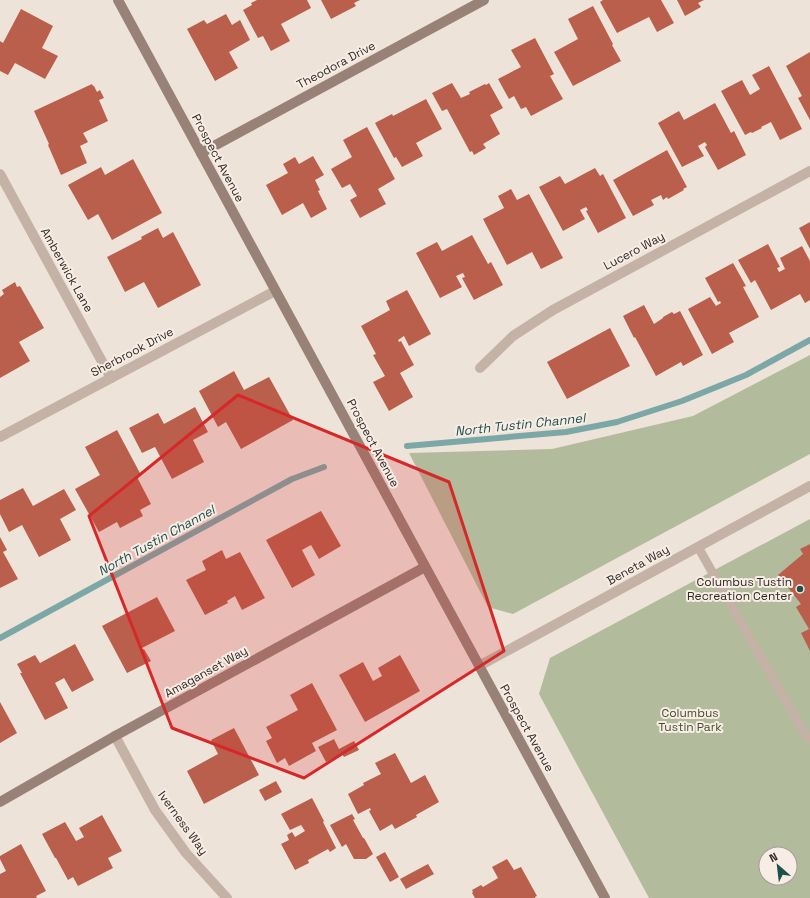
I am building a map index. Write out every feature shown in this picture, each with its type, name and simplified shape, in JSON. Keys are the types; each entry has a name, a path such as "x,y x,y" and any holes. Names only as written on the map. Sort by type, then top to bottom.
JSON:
{"main road":[{"name":"Prospect Avenue","path":"118,0 605,898"},
{"name":"Theodora Drive","path":"201,153 484,0"},
{"name":"Amaganset Way","path":"0,802 115,736 425,567"}],"street":[{"name":"Lucero Way","path":"480,368 513,336 553,310 810,171"},
{"name":"Amberwick Lane","path":"0,174 111,378"},
{"name":"Sherbrook Drive","path":"0,437 275,291"},
{"name":"Beneta Way","path":"479,666 810,486"},
{"name":"Iverness Way","path":"115,736 155,810 186,853 226,898"}],"lane":[{"path":"698,547 798,722 810,740"}],"highlighted area":[{"path":"238,395 449,482 504,651 304,778 172,728 89,516"}],"green space":[{"path":"810,355 810,454 513,614 488,607 409,453 552,449 693,416"},
{"name":"Columbus Tustin Park","path":"810,519 810,898 649,898 539,694 550,658"}],"building":[{"path":"257,0 307,0 311,8 281,24 290,41 271,51 263,36 258,38 243,10"},
{"path":"321,0 360,0 354,3 356,6 331,19"},
{"path":"603,0 661,0 674,23 657,32 649,17 617,33 600,2"},
{"path":"677,0 704,0 698,3 701,7 685,16"},
{"path":"593,6 621,61 573,86 554,52 578,39 568,19"},
{"path":"21,9 53,26 42,48 58,56 45,79 15,63 8,75 0,71 0,41 3,43"},
{"path":"226,14 232,25 240,20 250,40 229,52 238,68 215,81 187,29 204,20 207,24"},
{"path":"535,38 554,74 550,76 563,99 531,116 526,107 521,109 514,96 509,99 498,79 521,67 511,50"},
{"path":"810,52 810,120 798,98 802,96 786,66"},
{"path":"769,66 802,129 780,140 771,122 752,133 751,132 745,135 721,91 742,80 750,95 760,89 752,75"},
{"path":"452,83 461,98 470,94 469,92 489,83 503,108 490,115 500,134 483,144 486,148 474,155 472,151 470,152 447,109 442,111 432,93"},
{"path":"92,84 97,92 100,90 104,98 99,100 108,121 83,133 88,142 80,146 87,163 61,175 34,111"},
{"path":"426,99 442,129 416,143 423,156 402,167 396,157 394,158 375,123 392,114 393,116"},
{"path":"715,103 731,133 734,131 746,155 718,170 705,147 707,145 705,142 698,146 704,156 682,167 658,123 679,111 684,120"},
{"path":"367,127 395,179 378,189 386,204 360,218 350,200 357,196 350,184 342,188 331,169 352,157 343,140"},
{"path":"667,150 687,187 668,199 667,197 663,200 661,195 651,200 654,205 633,216 613,180"},
{"path":"313,156 324,175 315,180 320,190 318,191 327,209 311,218 303,203 282,215 266,185 288,173 283,164 295,157 299,164"},
{"path":"133,159 162,213 112,240 98,214 88,220 68,185 101,167 105,175"},
{"path":"595,168 600,176 603,174 626,218 598,233 586,211 588,210 586,207 580,210 585,219 563,231 539,187 560,176 565,184"},
{"path":"511,189 517,200 529,194 563,258 541,269 532,252 507,265 483,219 504,208 498,196"},
{"path":"810,222 810,249 799,228"},
{"path":"158,228 163,238 173,232 201,285 158,308 144,282 125,292 107,257 142,239 141,237"},
{"path":"472,235 488,264 491,262 503,285 474,300 462,278 465,277 463,273 456,276 462,287 440,298 416,253 437,242 442,251"},
{"path":"768,244 780,267 777,268 779,272 785,269 780,258 802,246 810,261 810,300 805,303 800,294 771,310 755,280 751,283 738,260"},
{"path":"733,263 746,286 743,287 759,317 729,333 734,342 712,354 688,309 710,297 716,306 721,303 720,301 718,302 705,278"},
{"path":"15,282 17,287 20,286 44,328 19,342 30,361 0,378 0,297 4,294 2,290"},
{"path":"407,290 431,334 409,346 404,336 398,340 399,342 401,341 414,365 400,373 413,397 389,411 373,382 385,376 373,355 376,354 361,326 390,310 386,301"},
{"path":"644,305 654,324 672,312 674,314 680,311 703,355 683,366 681,362 656,376 623,316"},
{"path":"610,328 630,366 567,399 547,362"},
{"path":"234,371 244,390 269,377 293,420 241,449 226,422 218,427 199,391"},
{"path":"195,407 208,432 193,440 204,462 172,479 155,447 142,453 129,428 158,413 164,424"},
{"path":"117,430 141,475 137,477 151,504 140,510 143,516 120,528 117,522 99,532 75,489 100,475 85,447"},
{"path":"23,488 33,506 64,489 76,510 60,519 71,540 39,557 22,525 9,532 0,514 0,500"},
{"path":"321,511 341,546 319,559 311,545 302,550 315,575 292,588 266,540"},
{"path":"0,537 7,550 3,552 18,579 0,588"},
{"name":"Columbus Tustin Recreation Center","path":"810,544 810,651 801,633 809,629 796,607 801,604 778,575 803,554 800,549"},
{"path":"222,550 226,559 240,552 265,598 242,610 235,596 227,601 228,603 205,615 186,580 206,570 202,561"},
{"path":"157,597 175,631 142,648 151,661 127,673 102,626"},
{"path":"75,644 94,680 72,692 64,678 55,683 68,708 45,720 20,673 22,673 17,664 35,655 40,663"},
{"path":"400,655 420,691 365,722 339,675 363,662 373,681 382,676 378,668"},
{"path":"312,683 337,730 312,743 316,751 289,766 285,758 277,763 266,741 272,738 266,727 298,710 290,695"},
{"path":"0,702 17,733 0,743"},
{"path":"234,728 259,775 204,804 187,771 218,754 211,740"},
{"path":"334,739 339,749 354,741 359,750 344,757 342,754 326,762 318,747"},
{"path":"395,753 411,783 425,775 439,802 416,815 417,817 395,829 392,824 380,831 369,811 371,810 370,808 358,814 348,794 364,785 363,783 381,774 375,763"},
{"path":"276,781 282,792 265,801 259,790"},
{"path":"312,798 336,848 330,852 328,849 308,860 309,863 295,870 281,844 289,840 287,835 292,832 295,837 305,831 301,825 290,830 281,814"},
{"path":"352,814 355,819 353,820 373,854 366,859 354,859 346,844 342,847 330,825"},
{"path":"102,815 122,851 108,858 113,868 78,886 73,877 68,880 42,834 65,822 76,841 84,837 79,828"},
{"path":"21,844 46,891 36,896 37,898 0,898 0,874 6,871 0,856"},
{"path":"385,852 399,877 390,882 376,857"},
{"path":"507,859 514,870 521,867 537,896 535,898 475,898 472,890 481,885 483,887 498,878 492,867"},
{"path":"428,864 434,874 406,889 400,879"}],"waterway":[{"name":"North Tustin Channel","path":"407,446 566,432 617,422 682,401 746,375 810,340"},
{"name":"North Tustin Channel","path":"0,638 292,479 324,467"}],"place":[{"name":"Columbus Tustin Recreation Center","path":"800,589"}]}
